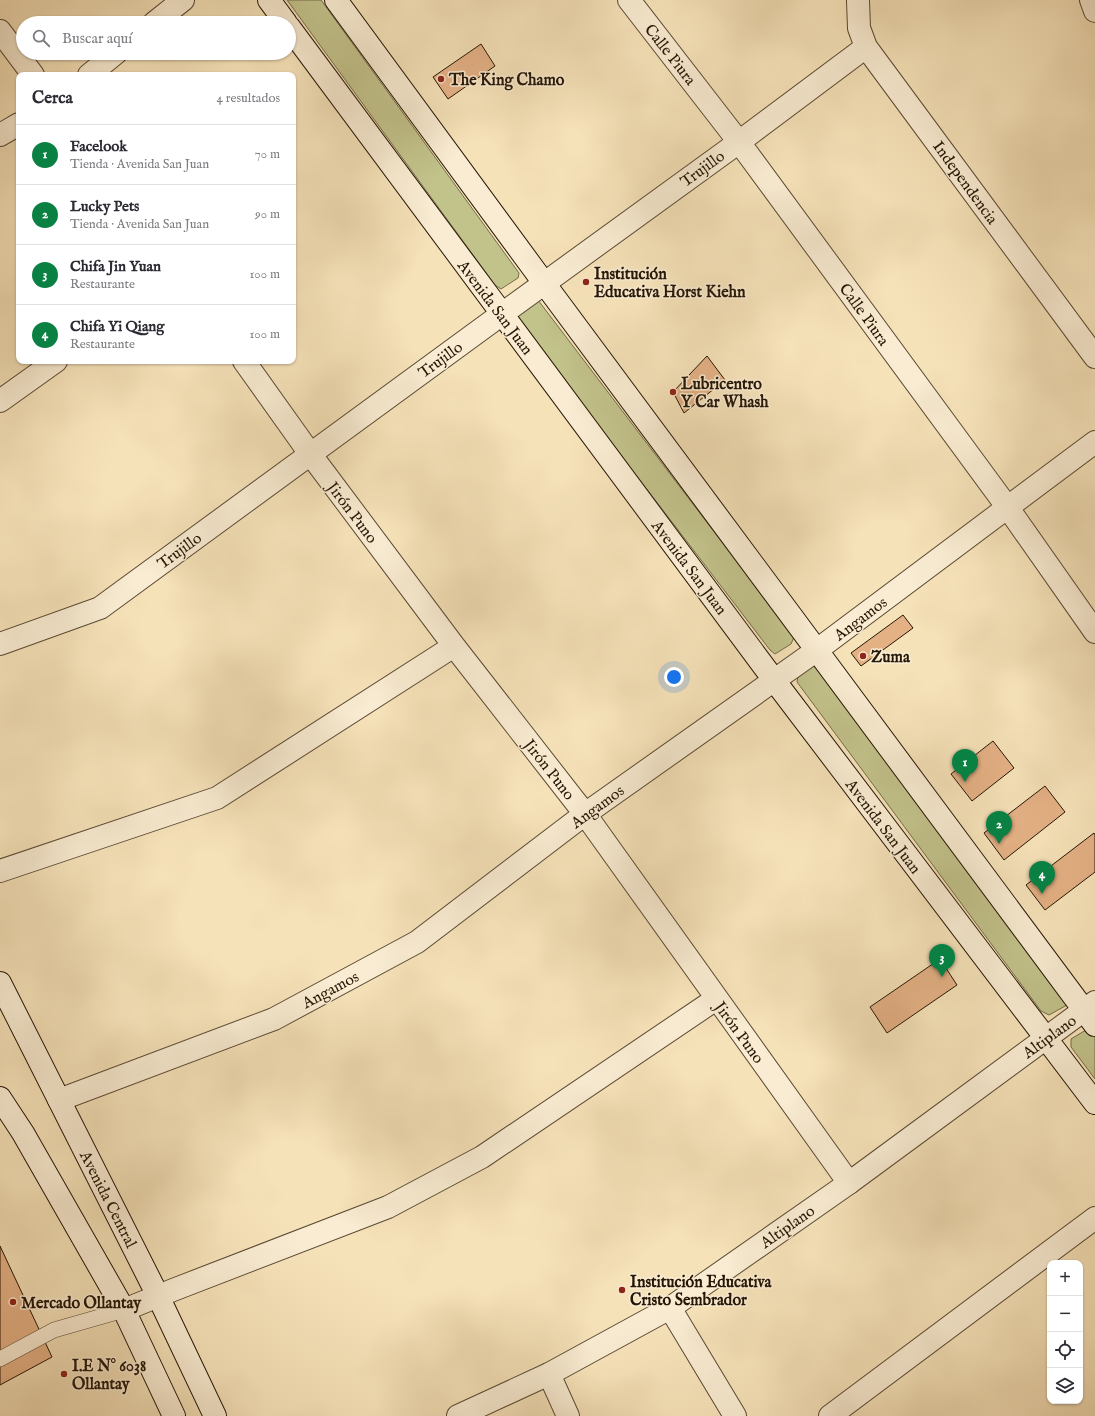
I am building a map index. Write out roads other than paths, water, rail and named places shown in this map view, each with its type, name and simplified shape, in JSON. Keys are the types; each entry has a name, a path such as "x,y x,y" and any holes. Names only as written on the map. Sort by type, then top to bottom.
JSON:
{"street":[{"path":"163,16 183,0"},
{"path":"269,0 281,16"},
{"path":"336,0 817,650 1091,1012"},
{"name":"Calle Piura","path":"629,0 739,142 1008,508 1095,632"},
{"name":"Independencia","path":"858,0 859,28 866,47 1094,354"},
{"path":"1091,0 1095,11"},
{"path":"0,31 16,53"},
{"name":"Avenida San Juan","path":"296,36 774,680 1095,1103"},
{"name":"Trujillo","path":"0,644 100,608 739,142 866,47"},
{"path":"21,60 30,72"},
{"path":"93,72 107,60"},
{"path":"0,135 16,126"},
{"path":"0,401 52,364"},
{"name":"Jirón Puno","path":"246,364 310,455 454,646 585,814 849,1183"},
{"name":"Angamos","path":"59,1100 274,1019 417,942 585,814 817,650 1095,442"},
{"path":"0,871 217,798 454,646"},
{"name":"Avenida Central","path":"0,983 158,1296 215,1416"},
{"path":"124,1310 388,1207 482,1157 716,999"},
{"name":"Altiplano","path":"458,1416 549,1374 670,1308 849,1183 1045,1038 1091,1012"},
{"path":"0,1098 23,1133 124,1310 174,1416"},
{"path":"830,1416 1095,1218"},
{"path":"670,1308 735,1416"},
{"path":"549,1374 568,1416"}],"lane":[{"path":"0,1359 54,1330 124,1310"}],"place":[{"name":"The King Chamo","path":"441,79"},
{"name":"Institución Educativa Horst Kiehn","path":"586,282"},
{"name":"Lubricentro Y Car Whash","path":"673,392"},
{"name":"Zuma","path":"863,656"},
{"name":"Facelook","path":"965,782"},
{"name":"Lucky Pets","path":"999,844"},
{"name":"Chifa Yi Qiang","path":"1042,894"},
{"name":"Chifa Jin Yuan","path":"942,977"},
{"name":"Institución Educativa Cristo Sembrador","path":"622,1290"},
{"name":"Mercado Ollantay","path":"13,1302"},
{"name":"I.E N° 6038 Ollantay","path":"64,1374"}]}
